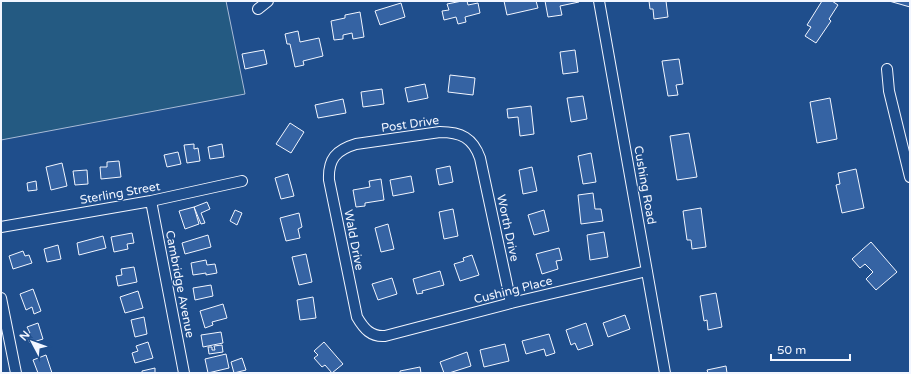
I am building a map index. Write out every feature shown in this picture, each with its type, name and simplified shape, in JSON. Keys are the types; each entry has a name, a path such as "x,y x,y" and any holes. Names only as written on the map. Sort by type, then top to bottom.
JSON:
{"street":[{"path":"258,9 268,1"},
{"name":"Cushing Road","path":"599,1 665,373"},
{"path":"888,69 889,91 910,177"},
{"name":"Post Drive","path":"356,144 440,132 452,132 469,140 474,145 480,158"},
{"name":"Wald Drive","path":"356,144 337,153 331,161 328,170 329,180 357,317 366,331 373,335 385,336"},
{"name":"Worth Drive","path":"480,158 512,303"},
{"name":"Sterling Street","path":"1,227 151,201 242,181"},
{"name":"Cambridge Avenue","path":"151,201 184,373"},
{"name":"Cushing Place","path":"385,336 512,303 647,271"},
{"path":"1,298 16,373"}],"shaded area":[{"path":"1,1 226,1 245,94 1,140"}],"building":[{"path":"467,1 468,5 478,3 480,13 465,17 466,22 458,24 456,17 444,20 442,11 449,10 447,4"},
{"path":"504,1 536,1 538,8 507,15"},
{"path":"545,1 579,2 560,6 562,15 548,17"},
{"path":"649,1 666,1 668,17 654,19 653,9 650,9"},
{"path":"822,1 832,1 838,5 829,19 831,21 816,43 805,36 811,27 807,25"},
{"path":"889,1 910,1 910,7"},
{"path":"401,3 405,17 380,25 375,11"},
{"path":"360,12 364,37 353,39 352,33 343,35 343,39 334,40 331,21 345,18 345,15"},
{"path":"298,31 300,42 319,38 323,56 303,61 304,65 295,67 290,44 287,44 285,34"},
{"path":"264,50 267,64 245,69 242,54"},
{"path":"575,50 578,72 563,74 560,52"},
{"path":"679,59 683,84 676,85 678,95 668,96 662,61"},
{"path":"450,75 475,78 473,95 448,92"},
{"path":"425,84 428,98 408,102 405,88"},
{"path":"382,89 384,104 363,107 361,92"},
{"path":"583,96 587,119 571,122 567,98"},
{"path":"830,98 837,139 817,143 810,102"},
{"path":"343,99 346,113 318,118 315,105"},
{"path":"531,106 534,134 520,136 518,117 508,118 507,109"},
{"path":"290,123 304,132 291,153 276,144"},
{"path":"689,133 697,177 677,180 670,136"},
{"path":"194,144 194,149 198,148 200,161 187,163 184,145"},
{"path":"222,144 224,157 210,159 208,147"},
{"path":"178,152 181,164 167,167 164,155"},
{"path":"591,153 596,182 583,184 578,156"},
{"path":"119,161 121,177 101,179 100,167 107,167 107,162"},
{"path":"62,163 67,186 51,190 46,167"},
{"path":"450,166 453,182 439,185 436,169"},
{"path":"532,167 537,191 523,194 519,170"},
{"path":"856,169 864,208 842,213 836,185 840,184 838,173"},
{"path":"87,170 88,184 75,185 73,171"},
{"path":"288,174 294,196 281,199 275,178"},
{"path":"411,176 414,192 393,196 390,180"},
{"path":"381,179 384,200 365,203 365,206 356,207 353,190 370,187 369,181"},
{"path":"36,181 37,190 28,191 27,183"},
{"path":"593,193 595,209 601,209 603,221 581,224 578,195"},
{"path":"207,202 210,209 201,213 205,223 201,224 194,207"},
{"path":"194,207 199,224 185,229 179,211"},
{"path":"701,208 706,247 692,249 691,240 687,240 683,211"},
{"path":"453,209 458,236 444,239 439,212"},
{"path":"235,210 242,213 237,225 230,221"},
{"path":"544,210 549,231 534,235 528,215"},
{"path":"299,213 302,227 298,229 300,238 286,241 280,218"},
{"path":"388,224 394,249 381,252 375,228"},
{"path":"604,232 608,257 590,260 587,235"},
{"path":"132,233 134,243 127,244 128,249 114,252 111,237"},
{"path":"208,235 211,247 185,254 182,243"},
{"path":"103,236 106,248 79,255 77,243"},
{"path":"871,242 897,272 876,290 866,279 873,272 865,264 860,268 852,259"},
{"path":"58,245 61,259 47,262 44,249"},
{"path":"559,248 562,260 556,261 558,269 542,274 536,254"},
{"path":"23,251 25,256 29,255 32,263 13,269 9,256"},
{"path":"306,254 312,282 299,285 292,257"},
{"path":"472,255 479,275 460,281 454,264 464,261 463,258"},
{"path":"206,260 207,265 215,264 217,273 193,275 191,263"},
{"path":"134,267 137,282 118,286 116,276 122,275 121,269"},
{"path":"440,271 444,285 422,291 423,293 417,294 413,279"},
{"path":"392,278 397,294 378,300 372,284"},
{"path":"211,285 213,296 195,300 193,288"},
{"path":"33,289 41,311 34,314 32,307 26,310 20,294"},
{"path":"138,291 143,308 125,313 120,297"},
{"path":"716,293 722,327 708,330 707,320 704,321 700,296"},
{"path":"313,297 316,318 300,320 297,300"},
{"path":"223,304 227,318 212,322 213,325 205,328 200,311"},
{"path":"625,315 630,329 608,337 603,323"},
{"path":"144,317 147,334 135,337 131,320"},
{"path":"38,323 43,339 30,343 26,334 30,333 27,327"},
{"path":"586,323 593,345 578,350 575,343 571,345 566,330"},
{"path":"221,332 223,343 203,347 201,335"},
{"path":"549,334 555,353 546,356 544,349 526,354 522,341"},
{"path":"148,342 153,358 135,363 132,353 138,351 136,346"},
{"path":"324,342 343,364 332,373 325,365 322,367 314,358 318,355 314,351"},
{"path":"505,344 509,361 484,367 480,350"},
{"path":"222,345 223,352 209,354 208,347 212,347 212,350 215,350 214,346"},
{"path":"467,352 471,366 449,373 444,373 440,362"},
{"path":"226,354 229,368 208,373 205,359"},
{"path":"46,355 52,373 38,373 33,360"},
{"path":"242,358 246,370 234,373 231,362"},
{"path":"726,366 727,373 708,373 707,370"},
{"path":"420,367 421,373 400,373 400,371"},
{"path":"155,368 155,373 142,373 142,371"}]}
